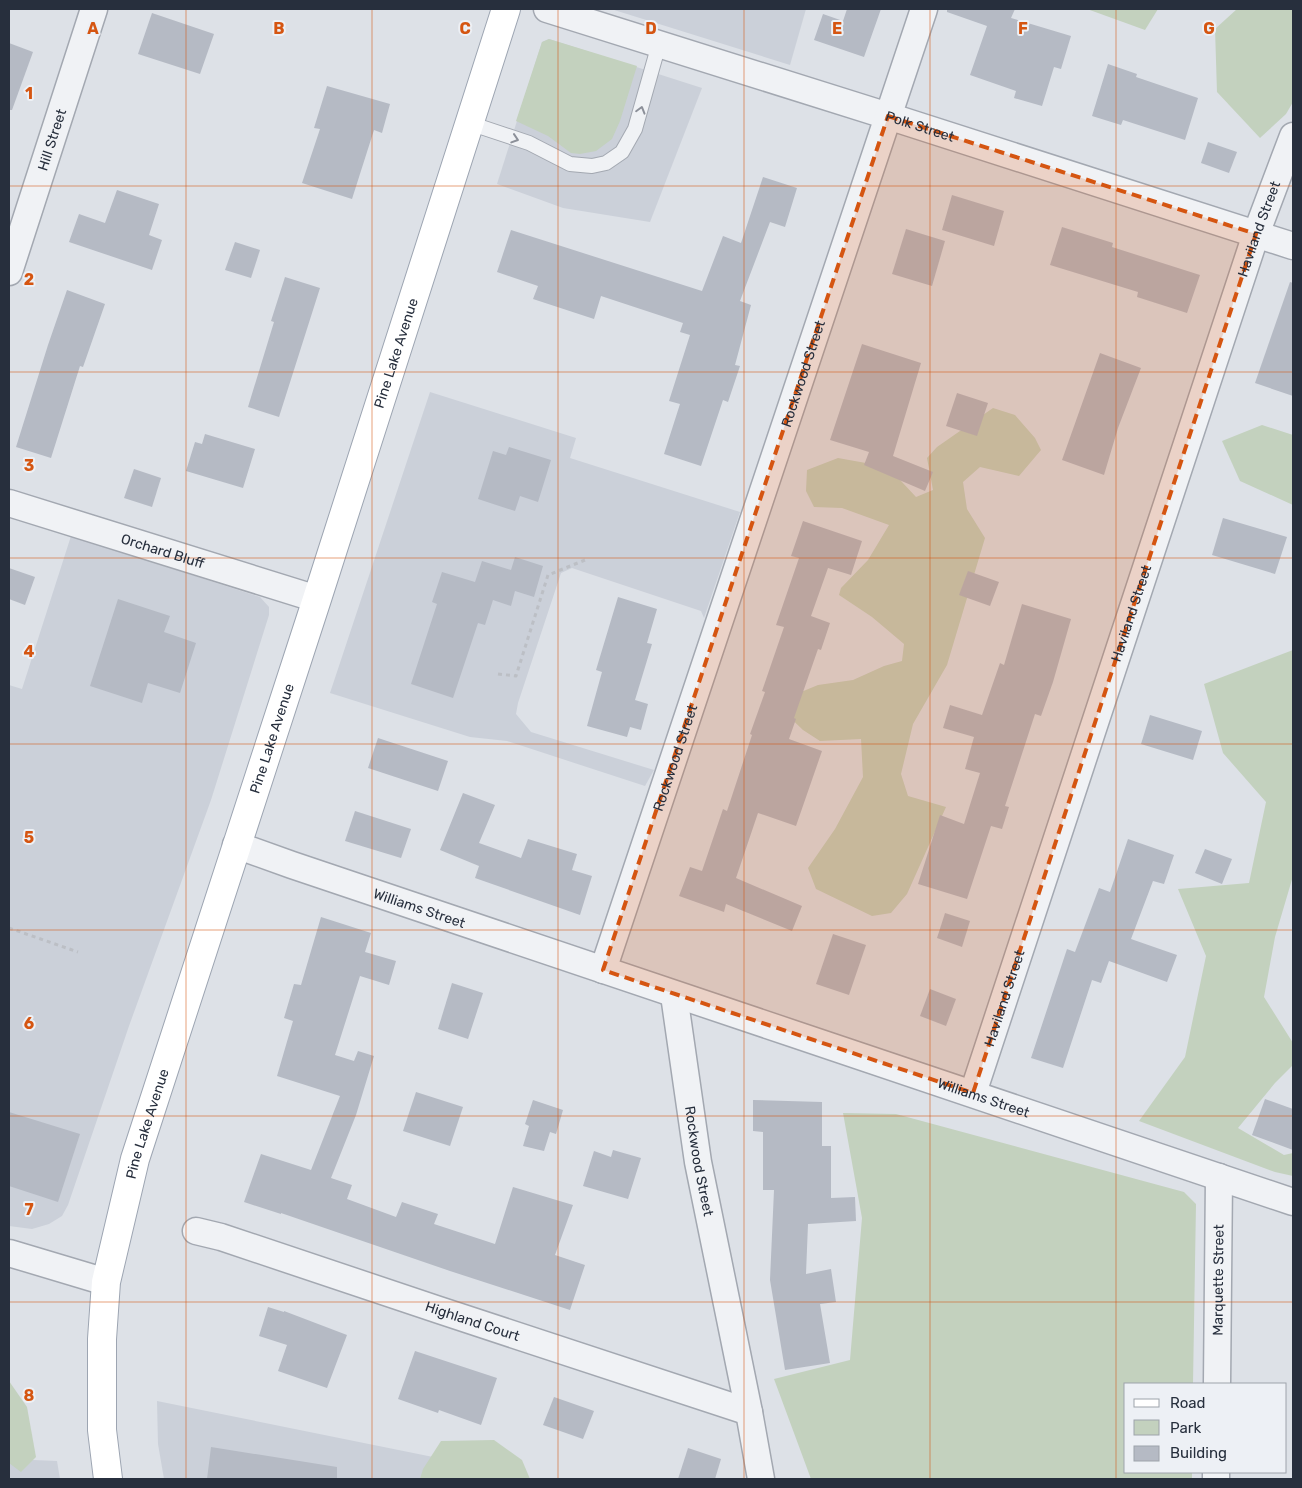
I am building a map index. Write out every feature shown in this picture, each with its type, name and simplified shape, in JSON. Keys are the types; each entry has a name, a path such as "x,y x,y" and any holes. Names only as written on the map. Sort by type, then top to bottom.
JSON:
{"main road":[{"name":"Pine Lake Avenue","path":"108,1479 102,1430 102,1339 106,1282 135,1159 506,9"}],"street":[{"name":"Hill Street","path":"9,272 94,9"},
{"name":"Polk Street","path":"547,9 1293,246"},
{"name":"Rockwood Street","path":"603,970 673,767 924,9"},
{"name":"Haviland Street","path":"973,1093 1256,234 1293,136"},
{"name":"Orchard Bluff","path":"9,502 317,599"},
{"name":"Williams Street","path":"236,845 603,970"},
{"path":"603,970 674,995"},
{"name":"Rockwood Street","path":"674,995 698,1162 761,1479"},
{"name":"Williams Street","path":"674,995 973,1093 1293,1202"},
{"name":"Marquette Street","path":"1216,1383 1219,1177"},
{"name":"Highland Court","path":"196,1231 221,1237 749,1412"},
{"path":"9,1253 106,1282"}],"lane":[{"path":"469,123 529,143 570,164 592,166 606,163 622,152 635,129 659,44"}],"path":[{"path":"498,674 516,676 548,575 585,560"},
{"path":"9,928 78,952"}],"highlighted area":[{"path":"888,116 1256,234 973,1093 603,970"}],"shaded area":[{"path":"611,9 806,9 790,65"},
{"path":"549,39 702,88 650,222 563,208 497,184 542,42"},
{"path":"430,392 576,438 570,458 740,512 704,618 701,611 572,568 561,573 516,714 531,732 654,770 645,786 507,741 470,737 330,693"},
{"path":"71,536 260,597 269,607 269,615 211,800 129,1026 68,1205 62,1216 49,1224 32,1229 9,1226 9,685 22,689"},
{"path":"157,1401 438,1458 442,1479 164,1479 158,1444"},
{"path":"9,1459 57,1461 60,1479 9,1479"}],"green space":[{"path":"1087,9 1158,9 1145,30"},
{"path":"1237,9 1293,9 1293,102 1286,114 1260,138 1217,92 1215,29"},
{"path":"549,39 637,66 620,121 612,139 596,151 580,154 571,153 548,136 516,121 542,42"},
{"path":"993,408 1015,415 1035,438 1041,450 1019,476 980,467 963,482 967,509 985,538 947,665 913,724 901,774 908,796 946,807 907,894 891,913 872,916 816,889 808,868 835,829 863,777 861,739 820,741 803,730 778,706 777,702 818,685 853,680 884,666 902,661 904,644 872,617 839,595 841,588 868,560 889,525 842,508 814,507 806,491 807,470 838,458 888,467 916,497 933,490 927,458 937,447"},
{"path":"1262,425 1293,435 1293,505 1240,481 1222,441"},
{"path":"1293,650 1293,876 1275,937 1264,997 1293,1043 1293,1065 1275,1083 1238,1128 1284,1155 1293,1153 1293,1176 1275,1172 1139,1121 1185,1057 1206,956 1178,889 1249,883 1266,802 1223,753 1204,684"},
{"path":"843,1113 896,1114 1184,1192 1196,1204 1193,1383 1124,1383 1124,1473 1192,1473 1192,1479 811,1479 774,1379 850,1360 862,1218"},
{"path":"9,1381 27,1407 36,1457 21,1472 9,1463"},
{"path":"494,1440 522,1460 530,1479 420,1479 423,1469 441,1441"}],"building":[{"path":"847,9 881,9 864,57 814,40 823,14 843,21"},
{"path":"947,9 1015,9 1011,18 1071,36 1061,69 1054,67 1042,106 1014,98 1016,91 970,75 987,26 947,12"},
{"path":"152,13 214,34 200,74 138,54"},
{"path":"9,43 33,52 12,110 9,110"},
{"path":"1108,64 1137,74 1136,77 1198,98 1185,140 1123,120 1121,125 1092,116"},
{"path":"327,86 390,104 382,133 374,130 352,199 302,183 320,129 314,128"},
{"path":"1208,142 1237,152 1229,173 1201,163"},
{"path":"763,177 797,188 785,227 770,222 740,301 751,305 735,365 740,366 728,402 723,400 701,466 664,454 680,404 669,401 690,335 680,332 683,323 601,296 594,319 533,299 538,286 497,272 511,230 702,291 723,236 741,243"},
{"path":"117,190 159,204 149,235 162,240 152,270 69,242 79,214 105,223"},
{"path":"952,195 1004,211 994,246 942,230"},
{"path":"1062,227 1113,243 1112,247 1200,275 1187,313 1137,297 1138,292 1050,265"},
{"path":"906,229 945,241 932,286 892,274"},
{"path":"235,242 260,250 251,278 225,270"},
{"path":"285,277 320,288 279,417 248,407 274,322 271,321"},
{"path":"1290,282 1293,283 1293,396 1255,383"},
{"path":"67,290 105,304 83,367 80,366 51,458 16,447"},
{"path":"862,344 921,363 893,456 933,472 925,491 864,465 869,452 830,440"},
{"path":"1100,353 1141,368 1118,428 1104,475 1062,460"},
{"path":"957,393 988,403 977,436 946,426"},
{"path":"205,434 255,449 243,488 186,471 195,442 202,444"},
{"path":"509,447 551,460 538,502 520,496 515,511 478,499 493,451 506,455"},
{"path":"134,469 161,478 152,507 124,498"},
{"path":"1223,518 1287,537 1275,574 1212,555"},
{"path":"803,521 862,541 851,575 828,568 811,616 830,623 821,650 818,649 794,718 796,719 789,739 822,751 796,826 758,813 736,878 802,906 792,931 726,904 724,912 679,896 690,867 702,871 723,809 727,811 752,735 750,734 765,692 762,691 784,627 776,625 799,558 791,556"},
{"path":"515,557 543,566 534,597 515,591 511,606 493,600 485,625 478,623 453,698 411,684 437,604 432,602 442,572 475,582 482,561 511,570"},
{"path":"9,568 35,577 25,605 9,599"},
{"path":"968,571 999,582 990,606 959,595"},
{"path":"618,597 657,609 647,643 652,644 635,700 648,704 641,730 630,727 627,737 587,726 602,672 596,670"},
{"path":"118,599 170,616 164,632 196,643 180,693 148,683 142,703 90,686"},
{"path":"1022,604 1071,619 1041,716 1035,714 1005,806 1009,807 1002,829 991,826 967,899 918,884 940,815 964,824 980,773 965,769 974,737 943,728 950,705 982,715 1000,663 1004,665"},
{"path":"1150,715 1202,731 1193,760 1141,744"},
{"path":"378,738 448,761 438,791 368,768"},
{"path":"463,793 495,805 479,843 521,858 528,839 577,854 572,870 592,876 580,915 475,878 479,866 440,850"},
{"path":"355,811 411,829 401,858 345,841"},
{"path":"1128,839 1174,855 1164,884 1153,881 1131,939 1177,955 1167,982 1109,961 1101,983 1092,980 1063,1068 1031,1058 1067,949 1075,952 1099,888 1110,892"},
{"path":"1205,849 1232,859 1222,884 1195,873"},
{"path":"945,913 970,921 962,947 937,938"},
{"path":"321,917 371,933 365,952 396,961 389,985 360,976 335,1055 354,1061 358,1051 374,1056 356,1115 331,1178 352,1185 347,1199 396,1217 402,1202 438,1214 434,1224 495,1244 513,1187 573,1205 555,1255 585,1265 570,1310 244,1202 261,1154 311,1170 340,1096 277,1076 293,1021 284,1018 294,984 301,985"},
{"path":"833,934 866,945 849,995 816,984"},
{"path":"452,983 483,993 468,1039 438,1029"},
{"path":"930,989 956,999 946,1026 920,1016"},
{"path":"416,1092 463,1107 450,1146 403,1131"},
{"path":"1265,1099 1293,1109 1293,1150 1252,1135"},
{"path":"533,1100 563,1110 556,1134 550,1132 544,1151 523,1146 529,1126 525,1124"},
{"path":"753,1100 822,1102 822,1146 831,1146 831,1198 855,1197 856,1221 808,1224 806,1274 831,1269 836,1302 820,1304 830,1363 785,1370 770,1280 774,1190 763,1190 763,1132 753,1131"},
{"path":"9,1112 80,1134 58,1202 9,1186"},
{"path":"613,1150 641,1158 628,1199 583,1186 594,1151 611,1157"},
{"path":"268,1307 284,1311 347,1335 327,1388 278,1371 287,1345 259,1336"},
{"path":"415,1351 497,1378 481,1425 439,1410 438,1413 398,1399"},
{"path":"554,1397 594,1411 583,1439 543,1425"},
{"path":"211,1447 337,1467 337,1479 207,1479"},
{"path":"688,1448 721,1459 715,1479 678,1479"}]}
